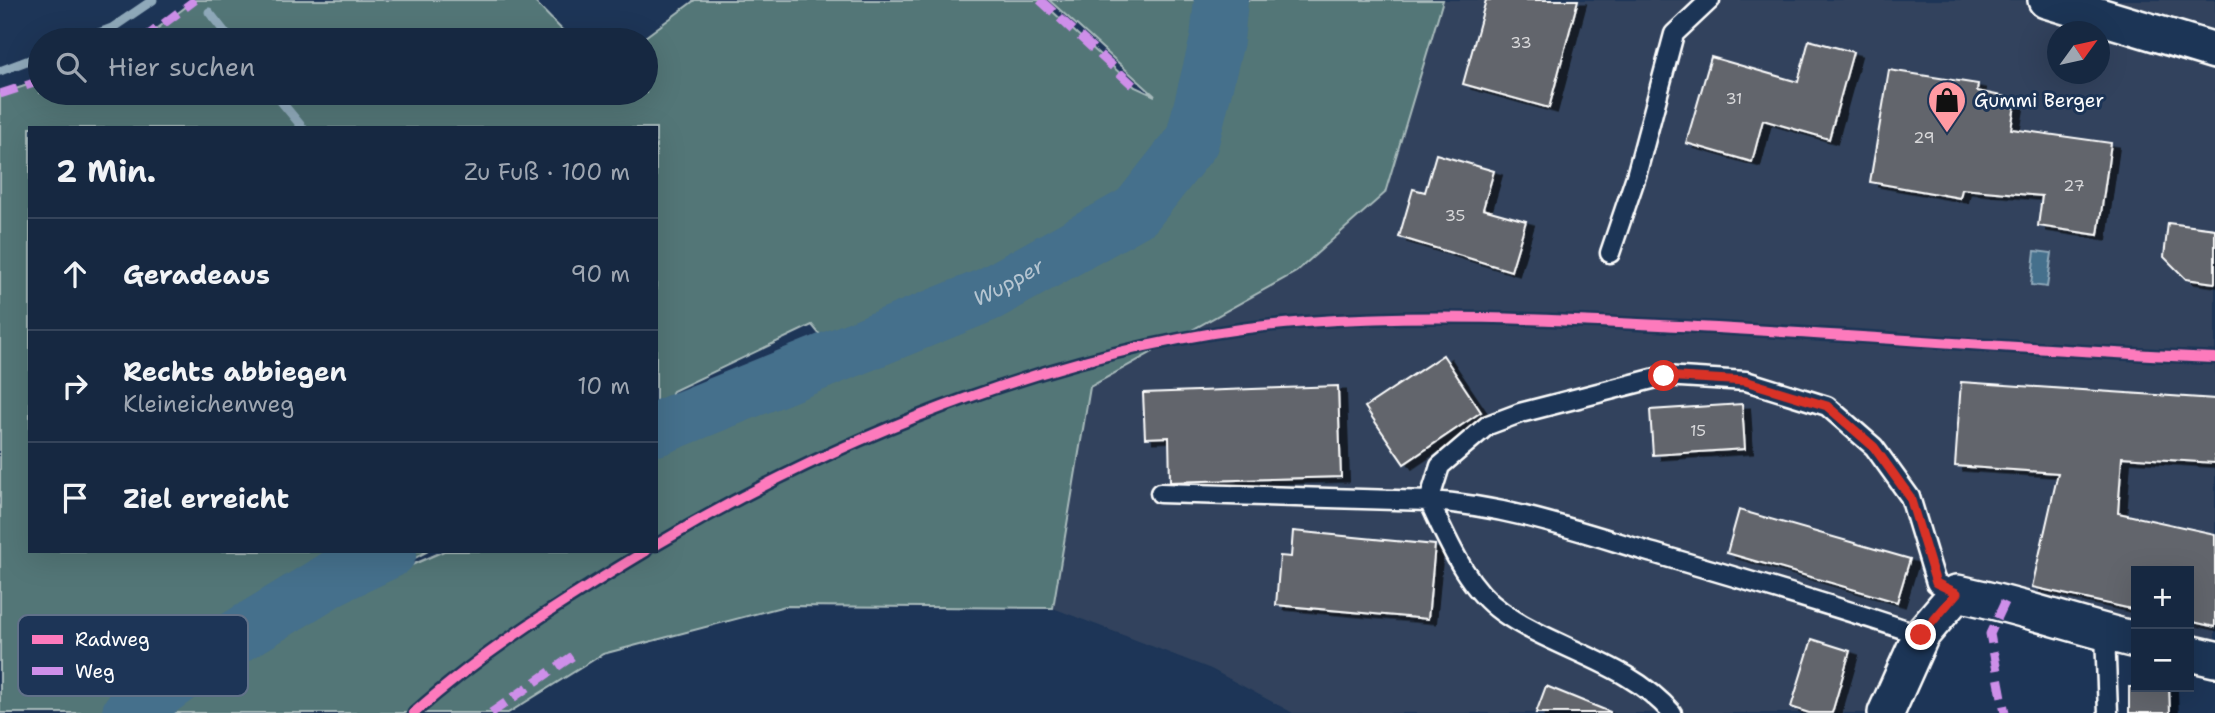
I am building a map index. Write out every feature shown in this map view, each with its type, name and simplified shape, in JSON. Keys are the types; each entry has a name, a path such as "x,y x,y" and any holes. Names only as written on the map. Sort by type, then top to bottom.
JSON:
{"street":[{"path":"2046,0 2215,51"},
{"path":"1886,713 1921,635 1957,593 2005,603 2121,636"},
{"path":"2194,654 2215,659"}],"lane":[{"path":"1610,253 1636,176 1674,34 1710,0"},
{"path":"1672,713 1634,680 1501,612 1485,597 1450,545 1429,501 1440,466 1488,425 1520,413 1664,376 1745,381 1827,406 1874,447 1910,497 1936,583 1957,593"},
{"path":"1160,494 1461,503 1543,521 1807,596 1921,635"},
{"path":"2108,713 2121,636"}],"shaded area":[{"path":"1443,0 2215,0 2215,658 2194,654 2194,566 2131,566 2131,639 1957,593 1886,713 1293,713 1211,669 1053,608 1090,387 1296,272 1385,193"},
{"path":"2035,251 2052,253 2047,287 2031,285"}],"green space":[{"path":"195,0 533,0 560,28 158,28"},
{"path":"695,0 1040,0 1135,87 1155,96 1049,0 1443,0 1385,193 1296,272 1090,387 1053,608 785,606 603,654 508,713 0,713 0,94 28,85 28,105 658,105 657,28"}],"building":[{"path":"1486,0 1578,0 1549,108 1463,84"},
{"path":"1809,40 1853,52 1829,139 1763,120 1752,162 1686,143 1711,57 1798,82"},
{"path":"1889,70 1978,84 1977,91 2016,99 2011,129 2111,143 2098,235 2038,226 2042,196 1962,189 1960,198 1870,182"},
{"path":"1436,154 1494,171 1483,209 1526,221 1511,271 1399,237 1413,189 1425,192"},
{"path":"2168,223 2215,229 2215,283 2186,279 2164,257"},
{"path":"1443,355 1481,412 1404,464 1365,407"},
{"path":"1961,382 2215,399 2215,463 2122,457 2118,513 2215,534 2215,627 2194,622 2194,566 2131,566 2131,609 2032,587 2058,473 1955,466"},
{"path":"1338,386 1341,477 1170,482 1169,437 1145,438 1143,393"},
{"path":"1742,404 1745,449 1653,455 1650,410"},
{"path":"1739,510 1910,559 1897,602 1727,553"},
{"path":"1293,531 1435,545 1428,619 1276,605 1280,556 1291,557"},
{"path":"1812,639 1850,651 1832,713 1809,713 1791,707"},
{"path":"1546,686 1610,712 1610,713 1536,713"},
{"path":"2129,687 2131,692 2169,692 2170,713 2129,713"}],"waterway":[{"path":"112,28 153,0"},
{"name":"Wupper","path":"658,428 989,294 1137,211 1192,141 1217,40 1221,0"},
{"path":"209,12 222,28"},
{"path":"0,71 28,60"},
{"path":"284,105 301,126"},
{"name":"Wupper","path":"248,630 333,578 386,553"},
{"name":"Wupper","path":"129,713 152,696"}],"marked path":[{"path":"158,28 195,0"},
{"path":"1040,0 1135,87"},
{"path":"0,94 28,85"},
{"path":"2005,602 1990,634 2005,713"},
{"path":"491,713 577,653"}],"cycle path":[{"path":"658,544 807,464 969,397 1053,370 1137,348 1222,332 1350,319 1527,319 2215,358"},
{"path":"414,713 469,668 526,627 643,553"}],"place":[{"name":"Gummi Berger","path":"1947,134"}],"route":[{"path":"1664,376 1745,381 1827,406 1874,447 1910,497 1936,583 1957,593 1921,635"}]}
